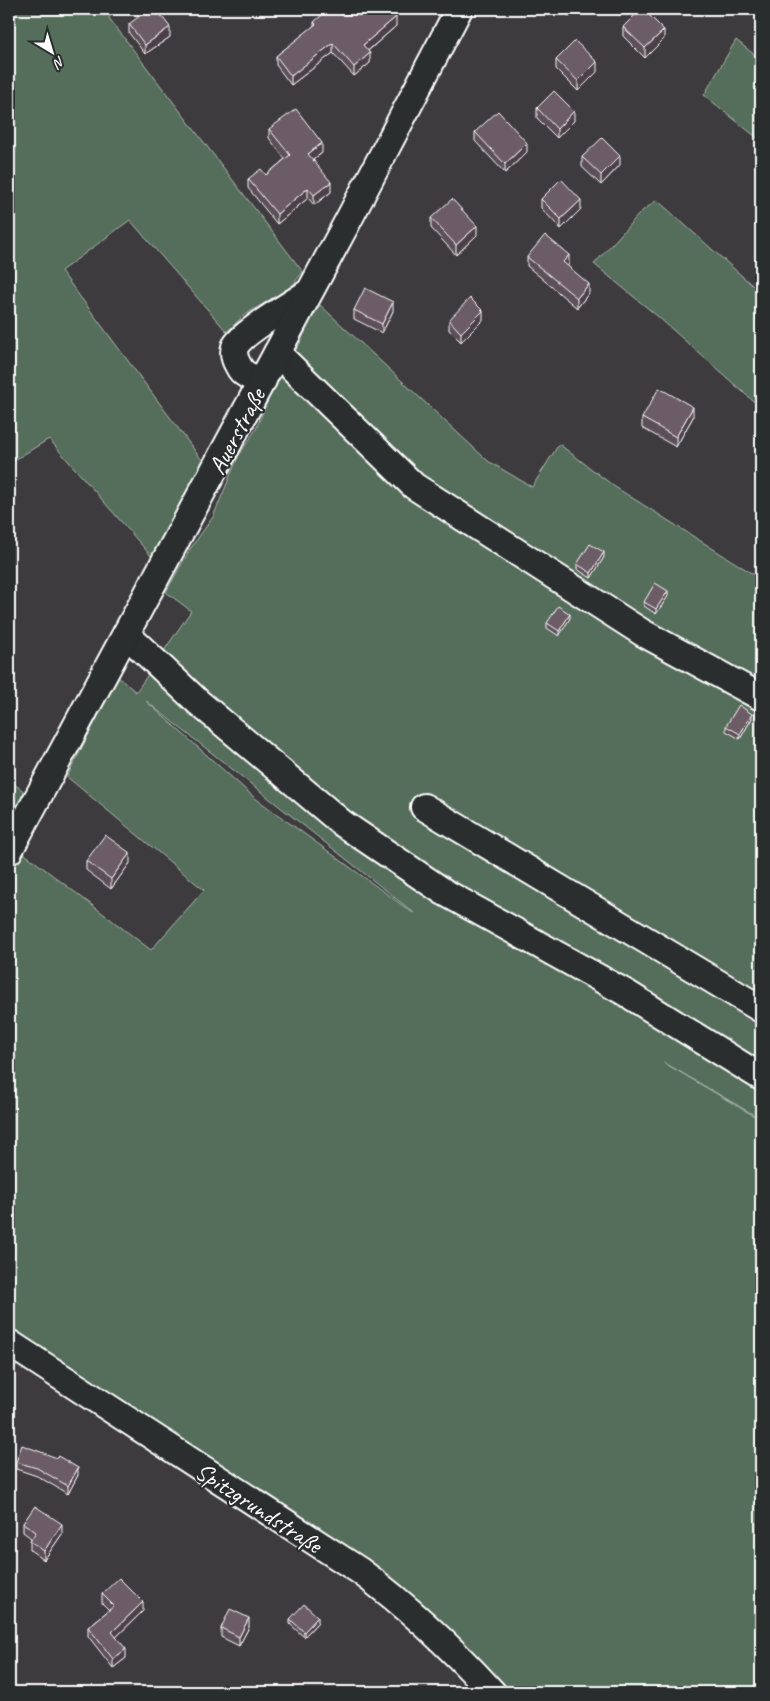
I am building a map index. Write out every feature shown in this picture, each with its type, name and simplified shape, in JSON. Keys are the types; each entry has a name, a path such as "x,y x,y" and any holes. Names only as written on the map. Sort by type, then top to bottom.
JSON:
{"street":[{"name":"Auerstraße","path":"9,851 310,292 444,21 459,9"},
{"path":"444,21 470,18 478,9"},
{"path":"263,380 248,377 241,372 234,359 235,348 244,336 310,292"},
{"path":"277,353 414,486 643,633 761,697"},
{"path":"126,634 198,702 342,822 444,892 626,993 761,1076"},
{"path":"424,807 761,1010"},
{"name":"Spitzgrundstraße","path":"9,1343 368,1576 399,1599 432,1628 492,1692"}],"green space":[{"path":"9,9 114,9 109,18 303,272 291,287 243,316 227,332 130,220 61,271 207,467 152,557 49,439 13,461 9,456"},
{"path":"736,40 761,60 761,141 704,95"},
{"path":"657,200 761,293 761,408 656,315 594,264 641,212"},
{"path":"318,303 488,461 532,487 559,444 615,487 761,579 761,1119 663,1062 761,1120 761,1692 513,1692 423,1607 9,1335 9,842 151,950 204,890 67,777 118,677 136,692 191,611 166,592 190,549 213,517 238,457 256,429 270,395 300,343","holes":["146,701 413,912 255,798"]},
{"path":"9,780 26,793 9,823"}],"building":[{"path":"149,9 156,9 170,27 145,45 129,24"},
{"path":"329,9 342,9 347,14 353,9 390,9 396,17 363,45 370,53 354,67 333,43 291,76 276,56 316,24 314,22"},
{"path":"641,9 664,30 645,48 623,27"},
{"path":"575,41 597,62 578,81 556,60"},
{"path":"554,91 574,111 557,129 537,108"},
{"path":"296,109 322,143 308,154 331,182 314,195 308,188 277,214 248,179 261,169 266,175 290,155 269,129"},
{"path":"498,111 527,143 505,164 475,132"},
{"path":"602,138 620,156 601,175 582,157"},
{"path":"561,179 581,200 561,219 541,199"},
{"path":"452,199 477,226 456,245 431,218"},
{"path":"545,235 569,255 563,262 589,284 577,298 527,257"},
{"path":"365,288 393,302 382,324 354,310"},
{"path":"470,298 483,311 461,333 449,320"},
{"path":"659,388 693,407 676,437 642,418"},
{"path":"590,544 604,552 591,573 577,564"},
{"path":"655,583 668,591 656,609 644,602"},
{"path":"558,606 570,614 559,631 547,623"},
{"path":"739,705 752,714 740,734 726,726"},
{"path":"105,835 130,853 111,879 86,861"},
{"path":"22,1445 57,1458 58,1456 78,1468 68,1486 37,1468 16,1462"},
{"path":"35,1506 62,1524 44,1551 30,1541 36,1532 23,1523"},
{"path":"119,1578 143,1602 112,1632 126,1649 113,1659 88,1627 114,1606 102,1594"},
{"path":"304,1604 318,1617 304,1632 290,1619"},
{"path":"230,1609 249,1618 239,1637 221,1628"}]}
